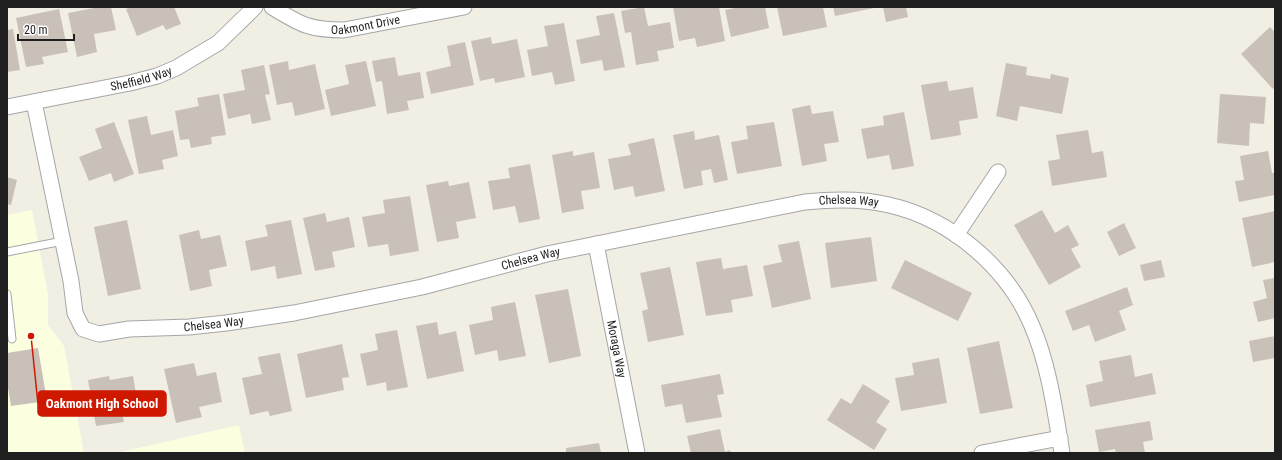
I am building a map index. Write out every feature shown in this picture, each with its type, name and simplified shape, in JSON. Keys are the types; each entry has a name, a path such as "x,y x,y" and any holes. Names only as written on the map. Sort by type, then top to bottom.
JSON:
{"street":[{"name":"Sheffield Way","path":"7,107 157,76 176,68 218,43 255,7"},
{"name":"Oakmont Drive","path":"272,7 306,27 338,30 362,28 464,7"},
{"name":"Chelsea Way","path":"34,102 62,241 72,280 75,313 83,329 99,334 129,329 218,324 294,313 422,287 502,265 596,244 805,202 833,199 861,200 890,205 928,218 956,234 988,261 1016,295 1032,326 1044,364 1062,453"},
{"path":"956,234 998,172"},
{"name":"Moraga Way","path":"596,244 637,453"},
{"path":"982,453 1060,438"}],"lane":[{"path":"7,252 62,241"},
{"path":"7,294 12,339"}],"shaded area":[{"path":"32,210 48,294 48,325 64,346 84,453 7,453 7,215"},
{"path":"239,425 245,453 116,453"}],"building":[{"path":"99,7 111,7 116,30 94,34 97,52 77,57 68,13"},
{"path":"131,7 174,7 181,24 166,30 163,25 137,36 126,9"},
{"path":"644,7 648,26 670,22 674,48 657,51 659,61 636,65 631,32 625,33 621,11"},
{"path":"673,7 719,7 725,41 697,47 695,38 679,41"},
{"path":"740,7 765,7 769,28 731,37 725,10"},
{"path":"777,7 823,7 827,27 783,36"},
{"path":"833,7 874,7 874,8 835,16"},
{"path":"883,7 906,7 908,17 886,22"},
{"path":"59,9 68,52 42,57 44,64 26,67 16,18"},
{"path":"614,13 625,67 604,71 602,60 581,64 576,40 600,35 596,16"},
{"path":"564,23 575,81 555,85 552,72 532,76 527,50 548,46 544,26"},
{"path":"1270,27 1275,32 1275,86 1273,89 1241,54"},
{"path":"13,29 20,70 7,72 7,30"},
{"path":"491,37 492,44 517,39 525,77 495,83 494,78 480,81 471,41"},
{"path":"465,42 474,85 431,94 426,72 451,66 447,46"},
{"path":"395,57 398,76 420,72 424,98 407,101 409,110 387,114 382,81 376,82 372,61"},
{"path":"288,61 289,70 315,64 325,109 295,116 292,102 277,105 269,65"},
{"path":"366,61 376,106 331,116 325,90 349,84 345,65"},
{"path":"1006,63 1027,67 1026,75 1050,79 1051,74 1069,78 1062,114 1020,106 1017,121 996,116"},
{"path":"264,65 270,94 265,95 271,120 252,124 250,114 228,119 223,94 245,90 241,70"},
{"path":"947,81 949,91 973,87 978,118 959,121 961,135 931,140 921,85"},
{"path":"219,94 226,135 211,137 212,144 191,148 189,139 180,140 175,111 199,106 197,98"},
{"path":"1220,94 1266,97 1264,124 1250,123 1249,146 1217,143"},
{"path":"810,105 812,114 833,111 839,142 824,144 827,161 802,166 792,109"},
{"path":"904,112 914,166 892,170 889,155 867,159 861,129 884,125 883,116"},
{"path":"147,116 151,135 173,130 178,156 162,160 164,169 139,174 128,120"},
{"path":"114,122 134,174 114,182 111,173 89,181 79,157 102,148 95,129"},
{"path":"774,122 782,166 737,174 731,142 748,139 746,126"},
{"path":"1088,130 1092,153 1103,151 1107,177 1052,186 1048,161 1060,159 1056,135"},
{"path":"694,131 695,140 719,135 728,180 714,183 711,169 701,171 703,185 684,189 673,135"},
{"path":"654,138 665,191 635,197 633,186 614,190 608,159 631,155 628,144"},
{"path":"573,151 573,156 594,152 600,188 581,191 584,209 562,213 552,155"},
{"path":"1268,151 1272,173 1275,173 1275,195 1239,202 1235,181 1244,180 1240,156"},
{"path":"530,164 540,219 519,223 515,206 493,210 488,181 510,178 508,168"},
{"path":"7,177 17,180 11,205 7,204"},
{"path":"448,181 449,186 469,182 476,218 456,222 459,238 437,242 426,185"},
{"path":"410,196 419,251 390,256 388,244 368,247 362,217 385,213 383,200"},
{"path":"1042,210 1055,233 1068,225 1079,245 1071,249 1081,267 1049,285 1014,225"},
{"path":"1275,211 1275,262 1252,267 1242,218"},
{"path":"325,213 327,222 349,217 355,247 332,252 335,267 315,271 303,218"},
{"path":"127,220 141,289 108,296 94,227"},
{"path":"291,220 302,274 277,279 275,266 251,271 245,241 268,236 265,225"},
{"path":"1124,223 1136,248 1119,256 1107,232"},
{"path":"199,230 201,239 220,235 227,266 209,270 212,286 190,291 179,235"},
{"path":"871,237 877,281 831,288 825,243"},
{"path":"799,241 811,299 772,308 763,266 782,262 778,245"},
{"path":"721,258 723,269 747,265 753,296 731,300 733,312 706,316 696,262"},
{"path":"905,260 972,293 958,321 891,288"},
{"path":"1161,260 1165,277 1144,281 1140,265"},
{"path":"670,267 684,335 648,342 642,311 648,309 640,273"},
{"path":"1275,278 1275,318 1258,322 1253,302 1267,298 1263,280"},
{"path":"1127,287 1133,305 1119,311 1126,330 1095,342 1089,325 1073,331 1065,311"},
{"path":"568,289 581,356 549,363 535,295"},
{"path":"515,302 526,356 499,361 497,350 475,355 469,325 493,320 491,307"},
{"path":"437,322 439,335 456,331 464,371 427,379 416,326"},
{"path":"397,330 408,387 387,391 386,382 367,386 360,354 378,350 375,334"},
{"path":"1275,336 1275,358 1253,362 1249,341"},
{"path":"999,341 1013,408 980,414 967,348"},
{"path":"342,344 349,377 342,378 344,390 306,398 297,354"},
{"path":"38,348 47,401 11,406 7,382 7,353"},
{"path":"280,353 292,411 270,416 268,411 250,415 242,378 262,374 258,357"},
{"path":"1131,355 1135,377 1152,373 1156,394 1090,407 1086,385 1103,381 1099,361"},
{"path":"939,358 947,403 901,411 895,378 914,375 912,363"},
{"path":"194,363 197,376 216,372 222,402 199,407 202,417 176,423 164,369"},
{"path":"720,374 724,394 717,395 722,417 686,423 682,404 665,407 661,385"},
{"path":"109,376 110,380 133,376 138,405 121,408 124,422 96,426 88,380"},
{"path":"863,384 890,401 876,422 887,429 874,450 827,420 841,398 851,404"},
{"path":"1150,421 1153,440 1143,442 1145,453 1116,453 1115,449 1099,452 1095,430"},
{"path":"720,429 725,452 730,450 731,453 691,453 687,436"},
{"path":"599,443 601,453 566,453 566,448"}],"place":[{"name":"Oakmont High School","path":"31,336"}]}
